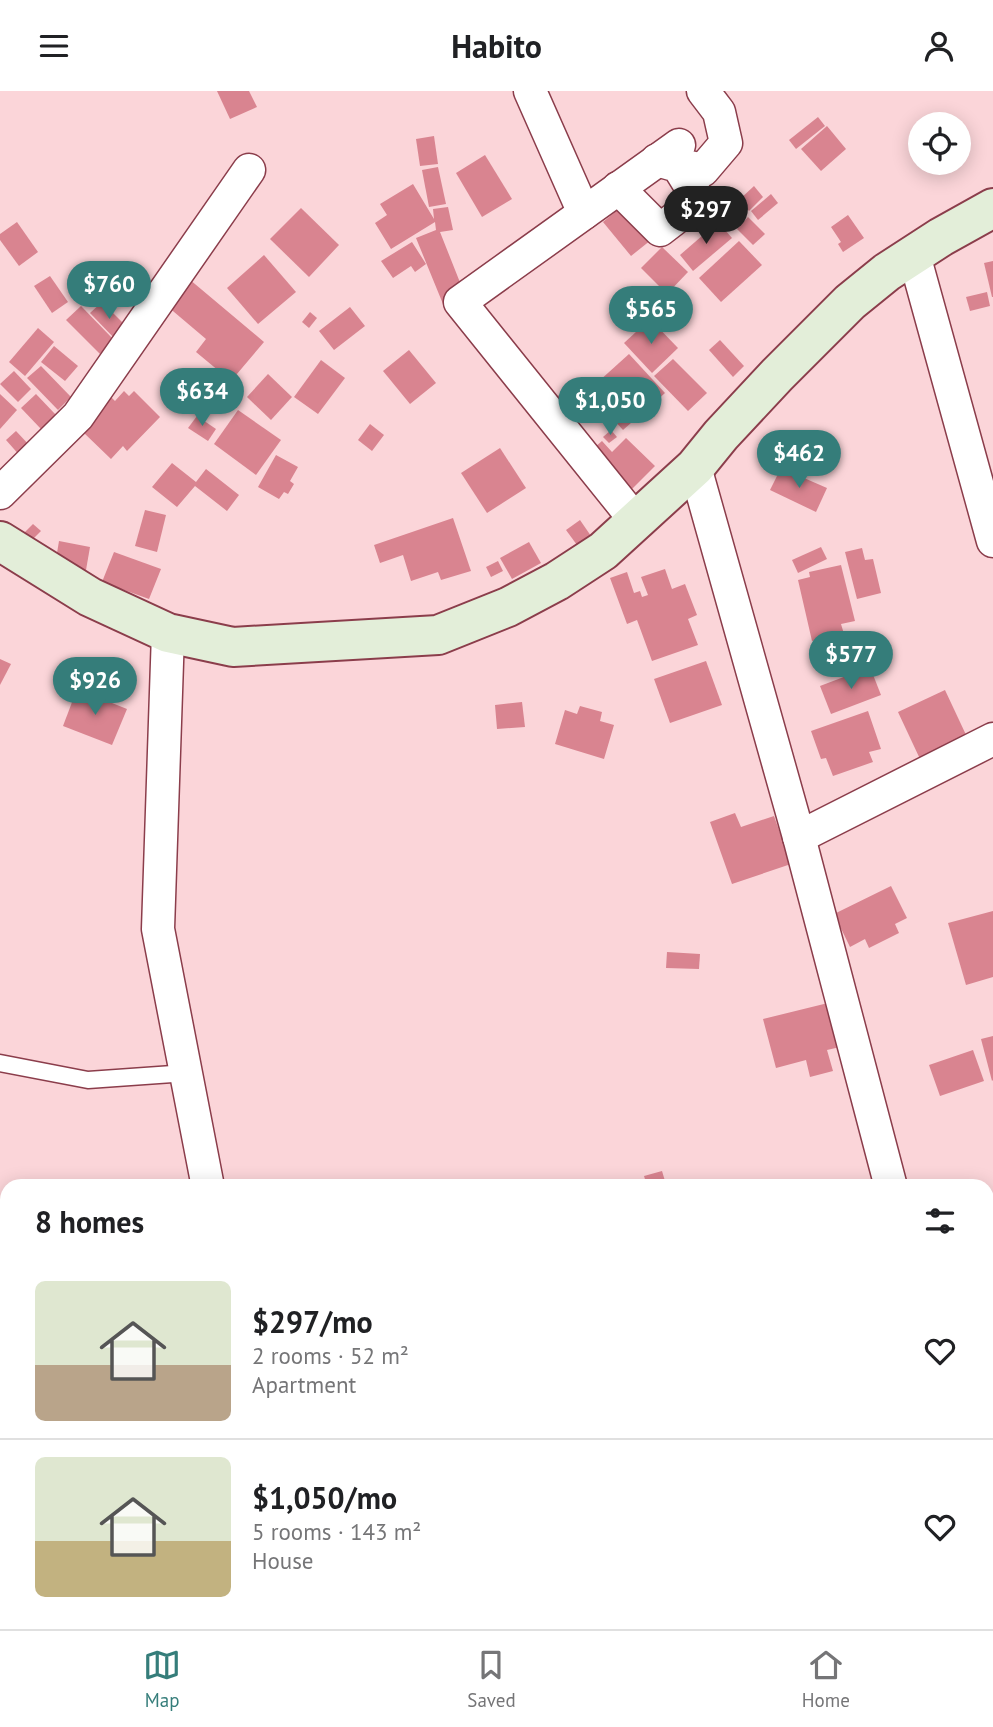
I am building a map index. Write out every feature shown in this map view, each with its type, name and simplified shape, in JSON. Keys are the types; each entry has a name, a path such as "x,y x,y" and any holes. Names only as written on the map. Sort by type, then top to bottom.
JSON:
{"street":[{"path":"530,91 584,213"},
{"path":"668,153 703,170 726,143 719,113 704,91"},
{"path":"618,188 660,230 699,200 668,153"},
{"path":"636,521 460,302 668,153"},
{"path":"0,493 78,416 249,170"},
{"path":"0,541 90,597 168,633 233,647 438,635 508,607 557,581 603,551 695,467 776,375 850,302 887,271 993,208"},
{"path":"914,254 993,541"},
{"path":"695,467 799,837 889,1179"},
{"path":"168,633 158,929 207,1179"},
{"path":"799,837 993,739"}],"lane":[{"path":"0,1063 88,1080 187,1073"}],"building":[{"path":"217,91 249,91 257,107 230,119"},
{"path":"818,117 825,126 796,149 789,140"},
{"path":"827,126 846,149 821,171 801,149"},
{"path":"434,136 438,164 420,166 416,139"},
{"path":"485,155 512,199 482,217 456,173"},
{"path":"438,167 446,204 429,207 422,170"},
{"path":"413,184 434,219 433,209 448,207 453,230 440,232 465,295 443,304 416,238 436,230 435,222 391,249 375,223 387,215 380,204"},
{"path":"754,186 763,197 749,211 739,200"},
{"path":"732,187 741,195 730,205 722,197"},
{"path":"771,194 778,203 758,220 751,211"},
{"path":"627,202 656,236 631,256 603,222"},
{"path":"301,208 339,245 309,277 270,239"},
{"path":"848,215 864,238 843,252 838,244 841,242 831,227"},
{"path":"748,217 765,234 753,245 737,229"},
{"path":"17,222 38,252 19,266 0,240 0,234"},
{"path":"718,222 732,238 693,271 680,255"},
{"path":"739,241 762,265 721,302 699,278"},
{"path":"412,242 426,264 415,272 411,266 393,278 381,261"},
{"path":"662,247 688,272 667,294 641,268"},
{"path":"264,255 296,292 258,324 227,288"},
{"path":"993,261 993,297 992,297 984,263"},
{"path":"50,276 68,302 52,313 34,286"},
{"path":"189,279 264,342 231,381 196,352 206,339 167,306"},
{"path":"987,292 990,306 970,311 966,297"},
{"path":"102,302 128,328 116,340 90,313"},
{"path":"81,306 114,340 100,354 66,320"},
{"path":"350,307 365,326 334,350 319,331"},
{"path":"310,312 317,318 309,328 302,322"},
{"path":"650,319 678,348 652,373 624,343"},
{"path":"38,328 54,342 25,376 9,362"},
{"path":"720,340 744,366 733,377 709,350"},
{"path":"54,346 78,366 65,381 41,362"},
{"path":"409,350 436,383 410,404 383,371"},
{"path":"629,354 665,393 623,430 588,391"},
{"path":"673,359 707,393 688,411 654,376"},
{"path":"321,360 345,378 318,414 294,397"},
{"path":"41,366 71,397 58,410 27,378"},
{"path":"14,371 31,389 18,402 0,384"},
{"path":"268,374 292,397 271,420 247,397"},
{"path":"574,383 591,403 565,424 548,404"},
{"path":"105,391 115,401 124,391 129,396 134,391 160,417 127,451 123,446 111,459 84,433 88,428 78,419"},
{"path":"0,394 17,410 0,429"},
{"path":"36,394 56,415 41,429 21,408"},
{"path":"238,410 281,440 256,475 214,444"},
{"path":"197,416 216,429 208,441 188,428"},
{"path":"370,424 384,435 372,451 358,440"},
{"path":"611,430 617,437 609,443 603,437"},
{"path":"16,431 31,447 21,457 6,440"},
{"path":"626,438 655,466 619,502 579,461 602,441 612,452"},
{"path":"500,448 526,488 487,513 461,473"},
{"path":"276,455 298,467 290,481 294,484 288,494 284,492 279,499 258,487"},
{"path":"172,463 196,482 206,469 239,495 227,511 195,486 177,507 152,487"},
{"path":"781,468 827,488 816,512 770,490"},
{"path":"145,510 166,515 157,552 135,546"},
{"path":"453,518 471,571 441,580 438,572 411,581 403,555 380,563 374,545"},
{"path":"580,520 591,536 577,545 566,530"},
{"path":"33,524 41,531 31,541 23,534"},
{"path":"59,541 90,547 86,570 55,565"},
{"path":"529,542 541,563 512,579 500,558"},
{"path":"821,547 827,559 798,573 792,560"},
{"path":"862,548 865,560 873,559 881,593 857,599 845,552"},
{"path":"114,552 161,569 149,599 102,582"},
{"path":"498,561 503,571 491,577 486,567"},
{"path":"841,565 855,621 841,624 844,634 812,641 798,580 810,577 809,572"},
{"path":"665,569 672,589 685,584 697,615 688,619 698,645 652,661 637,620 627,624 610,578 627,572 634,593 640,591 642,597 648,595 641,577"},
{"path":"0,659 11,664 0,685"},
{"path":"706,661 722,705 670,723 654,679"},
{"path":"870,667 881,695 831,714 820,686"},
{"path":"77,689 127,709 112,745 63,726"},
{"path":"945,690 967,737 920,759 898,712"},
{"path":"522,702 525,727 497,729 495,705"},
{"path":"580,706 602,712 600,721 614,725 604,759 555,744 565,710 577,714"},
{"path":"868,711 881,749 869,752 873,762 833,776 826,758 821,759 811,731"},
{"path":"735,813 741,827 774,816 791,864 732,884 710,822"},
{"path":"891,886 907,918 895,924 899,933 869,948 865,939 850,947 834,914"},
{"path":"993,911 993,977 966,985 948,923"},
{"path":"667,952 700,954 699,969 666,968"},
{"path":"828,1003 840,1047 827,1050 833,1071 810,1077 806,1060 776,1068 763,1019"},
{"path":"993,1036 993,1080 992,1081 981,1039"},
{"path":"973,1050 984,1081 940,1096 929,1065"},
{"path":"662,1171 664,1179 645,1179 644,1176"}]}
